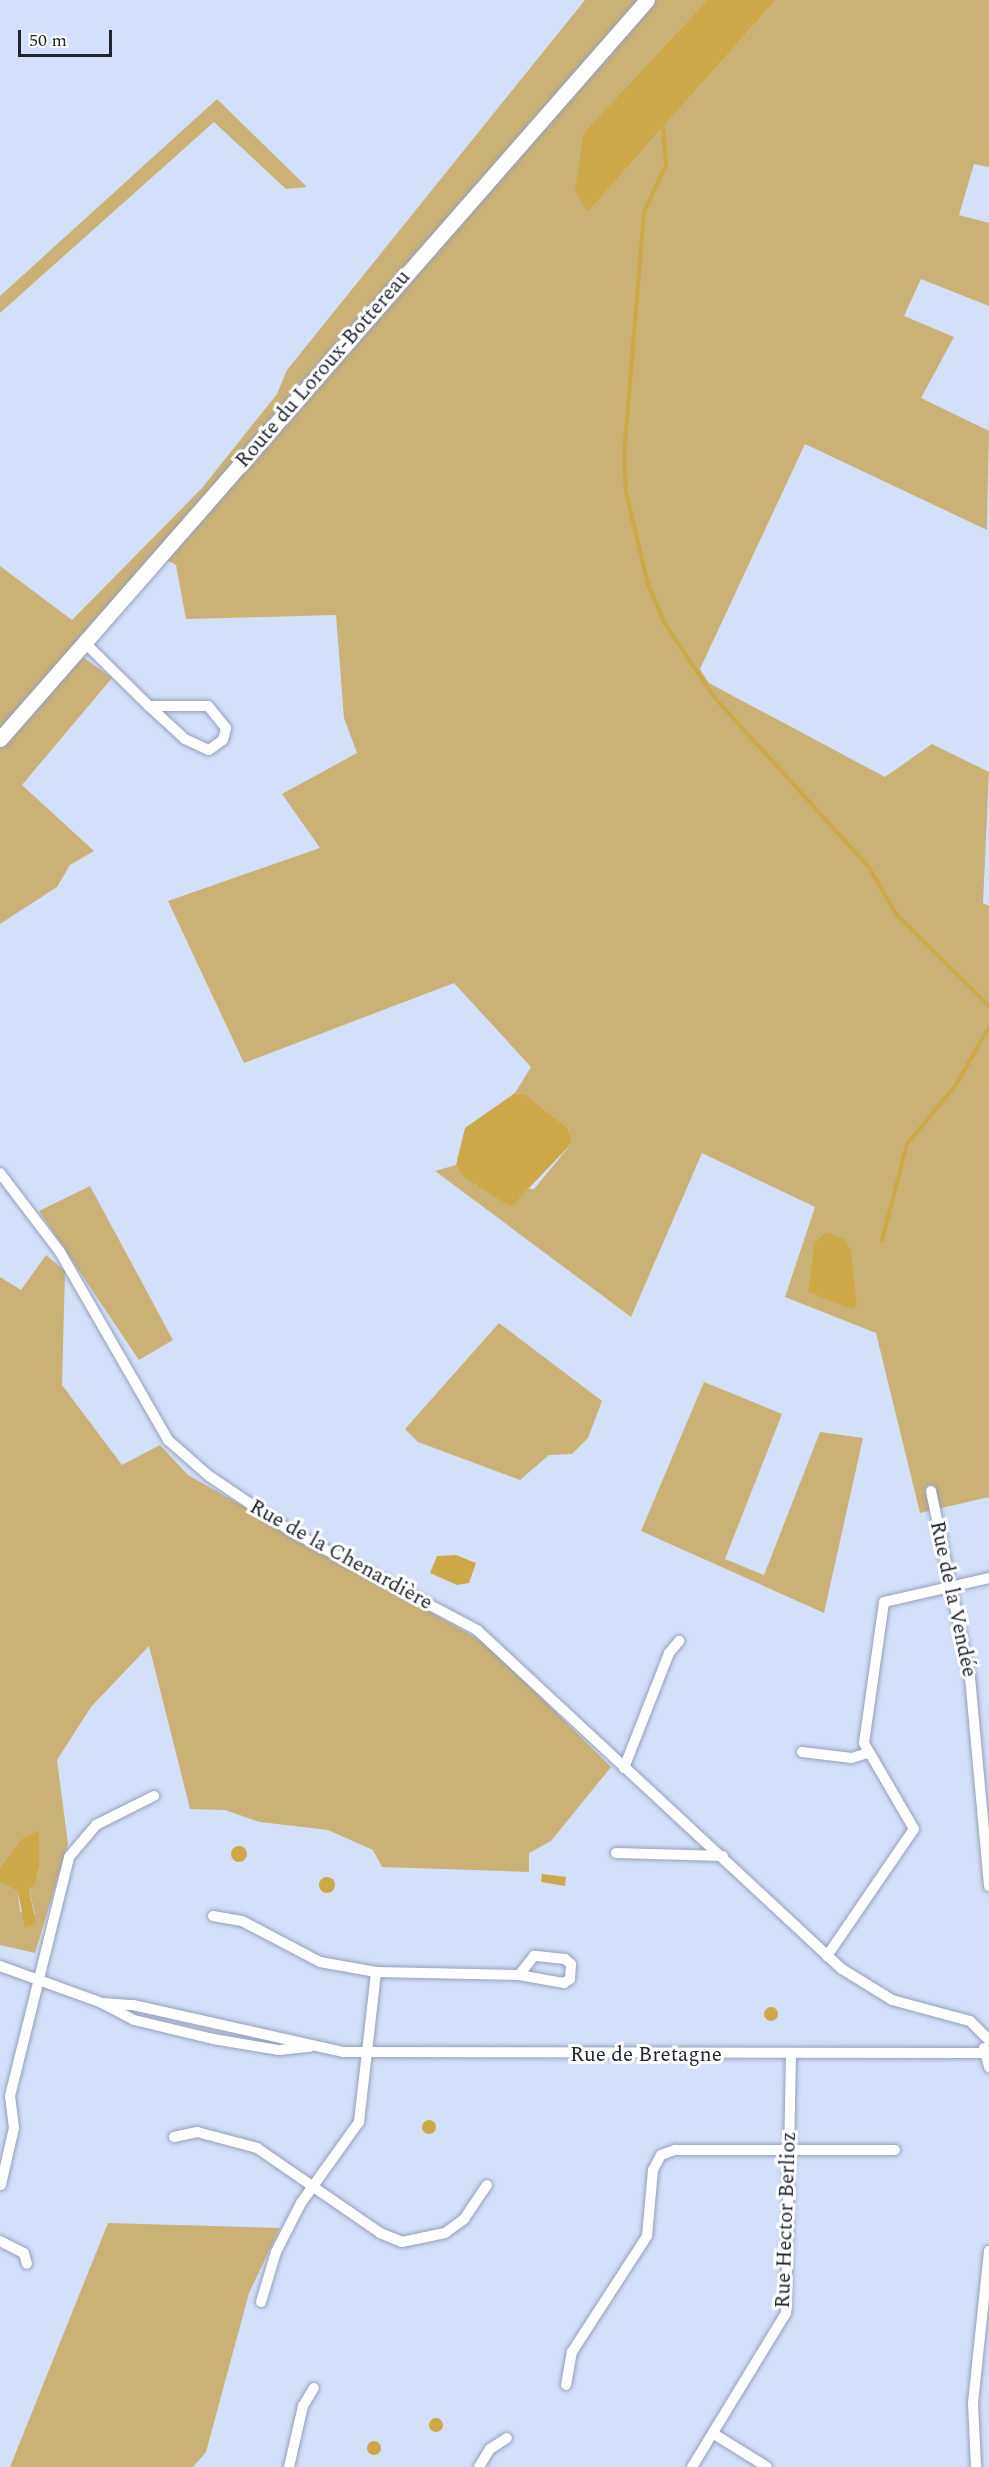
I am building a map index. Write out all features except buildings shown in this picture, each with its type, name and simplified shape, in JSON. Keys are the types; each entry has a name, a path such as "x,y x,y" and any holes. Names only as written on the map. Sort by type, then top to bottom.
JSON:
{"main road":[{"name":"Route du Loroux-Bottereau","path":"0,739 646,0"}],"street":[{"path":"84,642 149,706 199,748 216,748 223,740 226,728 208,706 149,706"},
{"name":"Rue de la Chenardière","path":"0,1173 60,1252 168,1440 228,1490 292,1532 477,1630 624,1768 723,1856 827,1956 878,1993 965,2019 989,2040"},
{"name":"Rue de la Vendée","path":"931,1491 970,1677 989,1886"},
{"path":"827,1956 914,1829 867,1753 884,1602 989,1578"},
{"path":"624,1768 669,1653 679,1641"},
{"path":"802,1752 852,1758 867,1753"},
{"path":"1,2185 14,2128 5,2095 39,1981 64,1869 75,1848 96,1825 154,1796"},
{"path":"616,1853 723,1856"},
{"path":"213,1916 242,1921 320,1962 376,1972 519,1975 567,1983 571,1964 565,1959 534,1956 519,1975"},
{"name":"Rue de Bretagne","path":"0,1966 102,2003 133,2004 309,2047 367,2053 791,2055 983,2053"},
{"path":"261,2302 276,2252 314,2185 356,2131 376,1972"},
{"path":"989,2040 983,2053 989,2067"},
{"name":"Rue Hector Berlioz","path":"692,2467 786,2313 791,2055"},
{"path":"174,2138 197,2132 247,2144 314,2185 380,2233 412,2242 435,2239 455,2227 488,2185"},
{"path":"566,2385 572,2352 647,2236 653,2170 661,2155 675,2150 895,2150"},
{"path":"0,2241 24,2253 27,2264"},
{"path":"976,2467 973,2403 989,2251"},
{"path":"289,2467 303,2406 314,2388"},
{"path":"714,2434 767,2467"},
{"path":"479,2467 490,2449 507,2438"}],"shaded area":[{"path":"585,0 707,0 584,132 588,212 776,0 989,0 989,167 974,164 959,215 989,223 989,306 921,279 904,316 954,337 921,398 989,431 987,530 805,444 700,669 709,683 885,777 932,744 989,772 983,903 989,906 989,1497 920,1513 876,1333 785,1297 815,1207 702,1153 631,1317 435,1171 456,1165 477,1186 534,1189 572,1143 568,1128 526,1095 515,1093 531,1067 454,983 244,1063 168,901 320,848 282,794 357,753 344,718 336,615 186,619 176,565 167,560 80,655 112,678 22,785 94,851 70,865 57,887 0,924 0,566 72,620 202,488 277,394 287,370"},
{"path":"707,0 776,0 588,212 575,191 584,132"},
{"path":"217,99 307,187 286,189 214,122 0,313 0,296"},
{"path":"515,1093 526,1095 568,1128 572,1143 511,1207 465,1178 456,1165 465,1128"},
{"path":"90,1186 173,1340 139,1360 39,1211"},
{"path":"827,1232 846,1240 851,1252 857,1305 852,1309 808,1292 815,1242"},
{"path":"46,1255 65,1271 62,1385 122,1465 160,1445 188,1475 487,1644 611,1767 551,1841 529,1853 529,1872 382,1867 373,1850 328,1830 260,1822 225,1810 190,1809 149,1646 91,1707 57,1760 68,1844 35,1953 0,1945 0,1882 18,1892 20,1912 35,1914 29,1889 35,1886 39,1867 39,1832 22,1838 0,1867 0,1277 21,1290"},
{"path":"499,1323 602,1401 588,1438 572,1454 549,1455 520,1480 418,1442 405,1429"},
{"path":"704,1382 782,1414 725,1559 764,1575 820,1432 863,1438 824,1613 641,1531"},
{"path":"456,1555 476,1563 469,1583 457,1585 430,1573 437,1556"},
{"path":"39,1831 39,1867 35,1886 29,1889 36,1923 25,1928 18,1892 0,1882 0,1867 22,1838"},
{"path":"239,1846 245,1848 247,1854 245,1860 239,1862 233,1860 231,1854 233,1848"},
{"path":"542,1874 566,1877 565,1886 541,1882"},
{"path":"327,1877 335,1885 327,1893 319,1885"},
{"path":"771,2007 776,2009 778,2014 776,2019 771,2021 766,2019 764,2014 766,2009"},
{"path":"429,2120 434,2122 436,2127 434,2132 429,2134 424,2132 422,2127 424,2122"},
{"path":"108,2223 280,2228 249,2293 206,2452 193,2467 10,2467"},
{"path":"436,2418 441,2420 443,2425 441,2430 436,2432 431,2430 429,2425 431,2420"},
{"path":"374,2441 379,2443 381,2448 379,2453 374,2455 369,2453 367,2448 369,2443"}],"waterway":[{"path":"663,129 666,165 644,212 624,455 626,492 648,584 665,624 714,697 868,866 896,914 989,1006"},
{"path":"882,1240 907,1144 956,1085 989,1027"}]}
